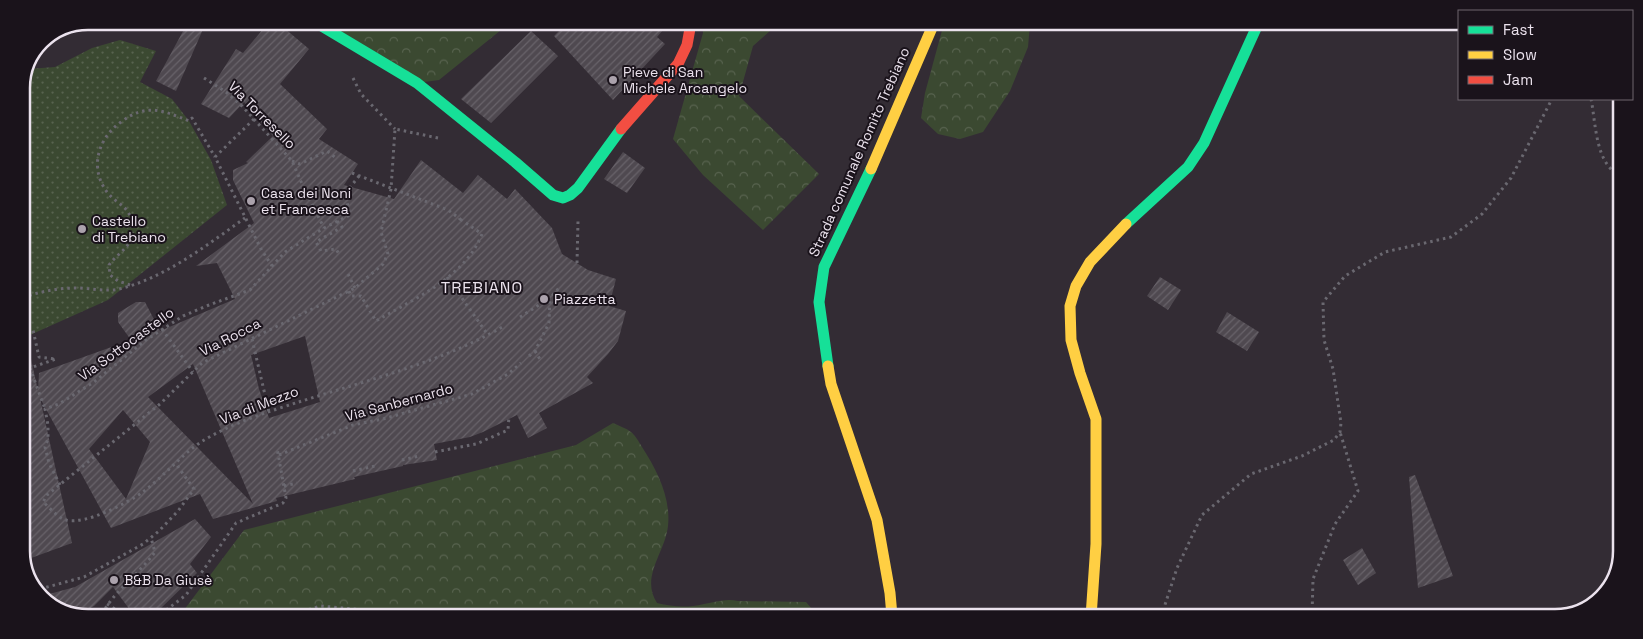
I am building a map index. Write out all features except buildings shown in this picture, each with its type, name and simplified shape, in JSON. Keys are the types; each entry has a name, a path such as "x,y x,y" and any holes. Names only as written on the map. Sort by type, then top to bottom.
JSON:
{"street":[{"path":"328,30 417,83 536,179 553,195 563,198 578,188 618,132 678,64 687,45 690,30"},
{"name":"Strada comunale Romito Trebiano","path":"891,609 877,520 831,384 819,302 824,267 880,147 931,30"},
{"path":"1091,609 1096,544 1096,419 1071,340 1070,306 1076,286 1090,262 1115,234 1188,167 1204,143 1255,30"}],"path":[{"path":"352,77 361,94 395,129 439,138 445,143"},
{"name":"Via Torresello","path":"204,78 226,92 254,119 292,161 324,228"},
{"path":"1312,609 1313,579 1335,524 1358,491 1340,432 1341,423 1333,369 1324,340 1323,302 1345,276 1385,252 1450,236 1482,214 1511,178 1551,100"},
{"path":"1591,100 1599,150 1613,173"},
{"path":"130,285 118,281 110,275 109,265 120,252 126,249 131,241 132,228 130,214 108,193 99,179 99,146 108,133 121,121 143,110 165,112 189,121 192,118 215,156 245,218 272,266"},
{"path":"215,156 254,119"},
{"path":"391,189 395,129"},
{"path":"292,161 300,164 327,151 336,158"},
{"path":"349,291 351,296 361,296 376,321 442,282 460,266 482,234 448,210 352,173"},
{"name":"Via Sottocastello","path":"45,408 59,404 94,382 131,351 183,316 250,290 285,252 324,228 350,215 345,194 359,176"},
{"path":"577,263 578,188"},
{"name":"Via Rocca","path":"43,502 47,495 160,404 202,363 355,288 383,264 388,254 382,232 391,189"},
{"path":"30,295 49,290 75,288 117,289 130,285 153,276 189,257 245,218"},
{"path":"337,221 342,227 316,242 321,251 336,249 339,254"},
{"path":"348,274 355,288"},
{"path":"447,276 488,335"},
{"path":"520,318 550,298 559,288"},
{"path":"529,356 534,351 549,324 550,298"},
{"name":"Via di Mezzo","path":"43,502 65,520 76,521 96,517 142,492 200,443 227,429 269,412 335,390 387,376 449,353 504,326"},
{"path":"30,329 34,330 39,357 56,359 30,368 45,408 48,425 48,439 45,447 49,463 60,485"},
{"path":"162,330 192,372"},
{"path":"252,339 269,412"},
{"path":"534,351 541,361"},
{"name":"Via Sanbernardo","path":"279,455 353,425 383,419 472,394 508,374 521,363"},
{"path":"436,452 476,444 508,430 509,416"},
{"path":"1164,609 1177,568 1202,515 1251,474 1302,456 1334,440 1340,432"},
{"path":"167,609 186,595 236,523 283,503 286,498 277,448"},
{"path":"402,460 419,456"},
{"path":"44,588 84,577 152,538 178,511 194,489 176,464"},
{"path":"353,471 375,466"},
{"path":"284,486 297,483"},
{"path":"104,609 155,552 152,538"},
{"path":"107,604 115,609"},
{"path":"311,609 321,606 353,609"}],"green space":[{"path":"328,30 501,30 439,80 417,83"},
{"path":"703,30 771,30 753,46 739,96 819,174 763,230 703,175 673,139"},
{"path":"942,30 1029,30 1028,47 1010,91 983,132 960,139 938,134 921,118 925,93"},
{"path":"120,40 156,51 140,82 172,99 189,121 211,160 227,205 108,300 30,335 31,77 33,69 55,67 92,48"},
{"path":"613,423 632,433 653,465 665,495 668,516 666,536 652,574 652,593 657,603 686,606 729,600 806,602 812,609 185,609 244,530 576,445"}],"traffic: fast":[{"path":"328,30 417,83 553,195 563,198 578,188 621,129"},
{"path":"1126,224 1188,167 1204,143 1255,30"},
{"path":"828,366 819,302 824,267 871,169"}],"traffic: slow":[{"path":"871,169 931,30"},
{"path":"1092,609 1096,544 1096,419 1071,340 1070,306 1076,286 1090,262 1126,224"},
{"path":"828,366 831,384 877,520 891,609"}],"traffic: jam":[{"path":"621,129 678,64 687,45 690,30"}],"place":[{"name":"Pieve di San Michele Arcangelo","path":"613,80"},
{"name":"Casa dei Noni et Francesca","path":"251,201"},
{"name":"Castello di Trebiano","path":"82,229"},
{"name":"Piazzetta","path":"544,299"},
{"name":"B&B Da Giusè","path":"114,580"}],"district":[{"name":"TREBIANO","path":"482,287"}]}
